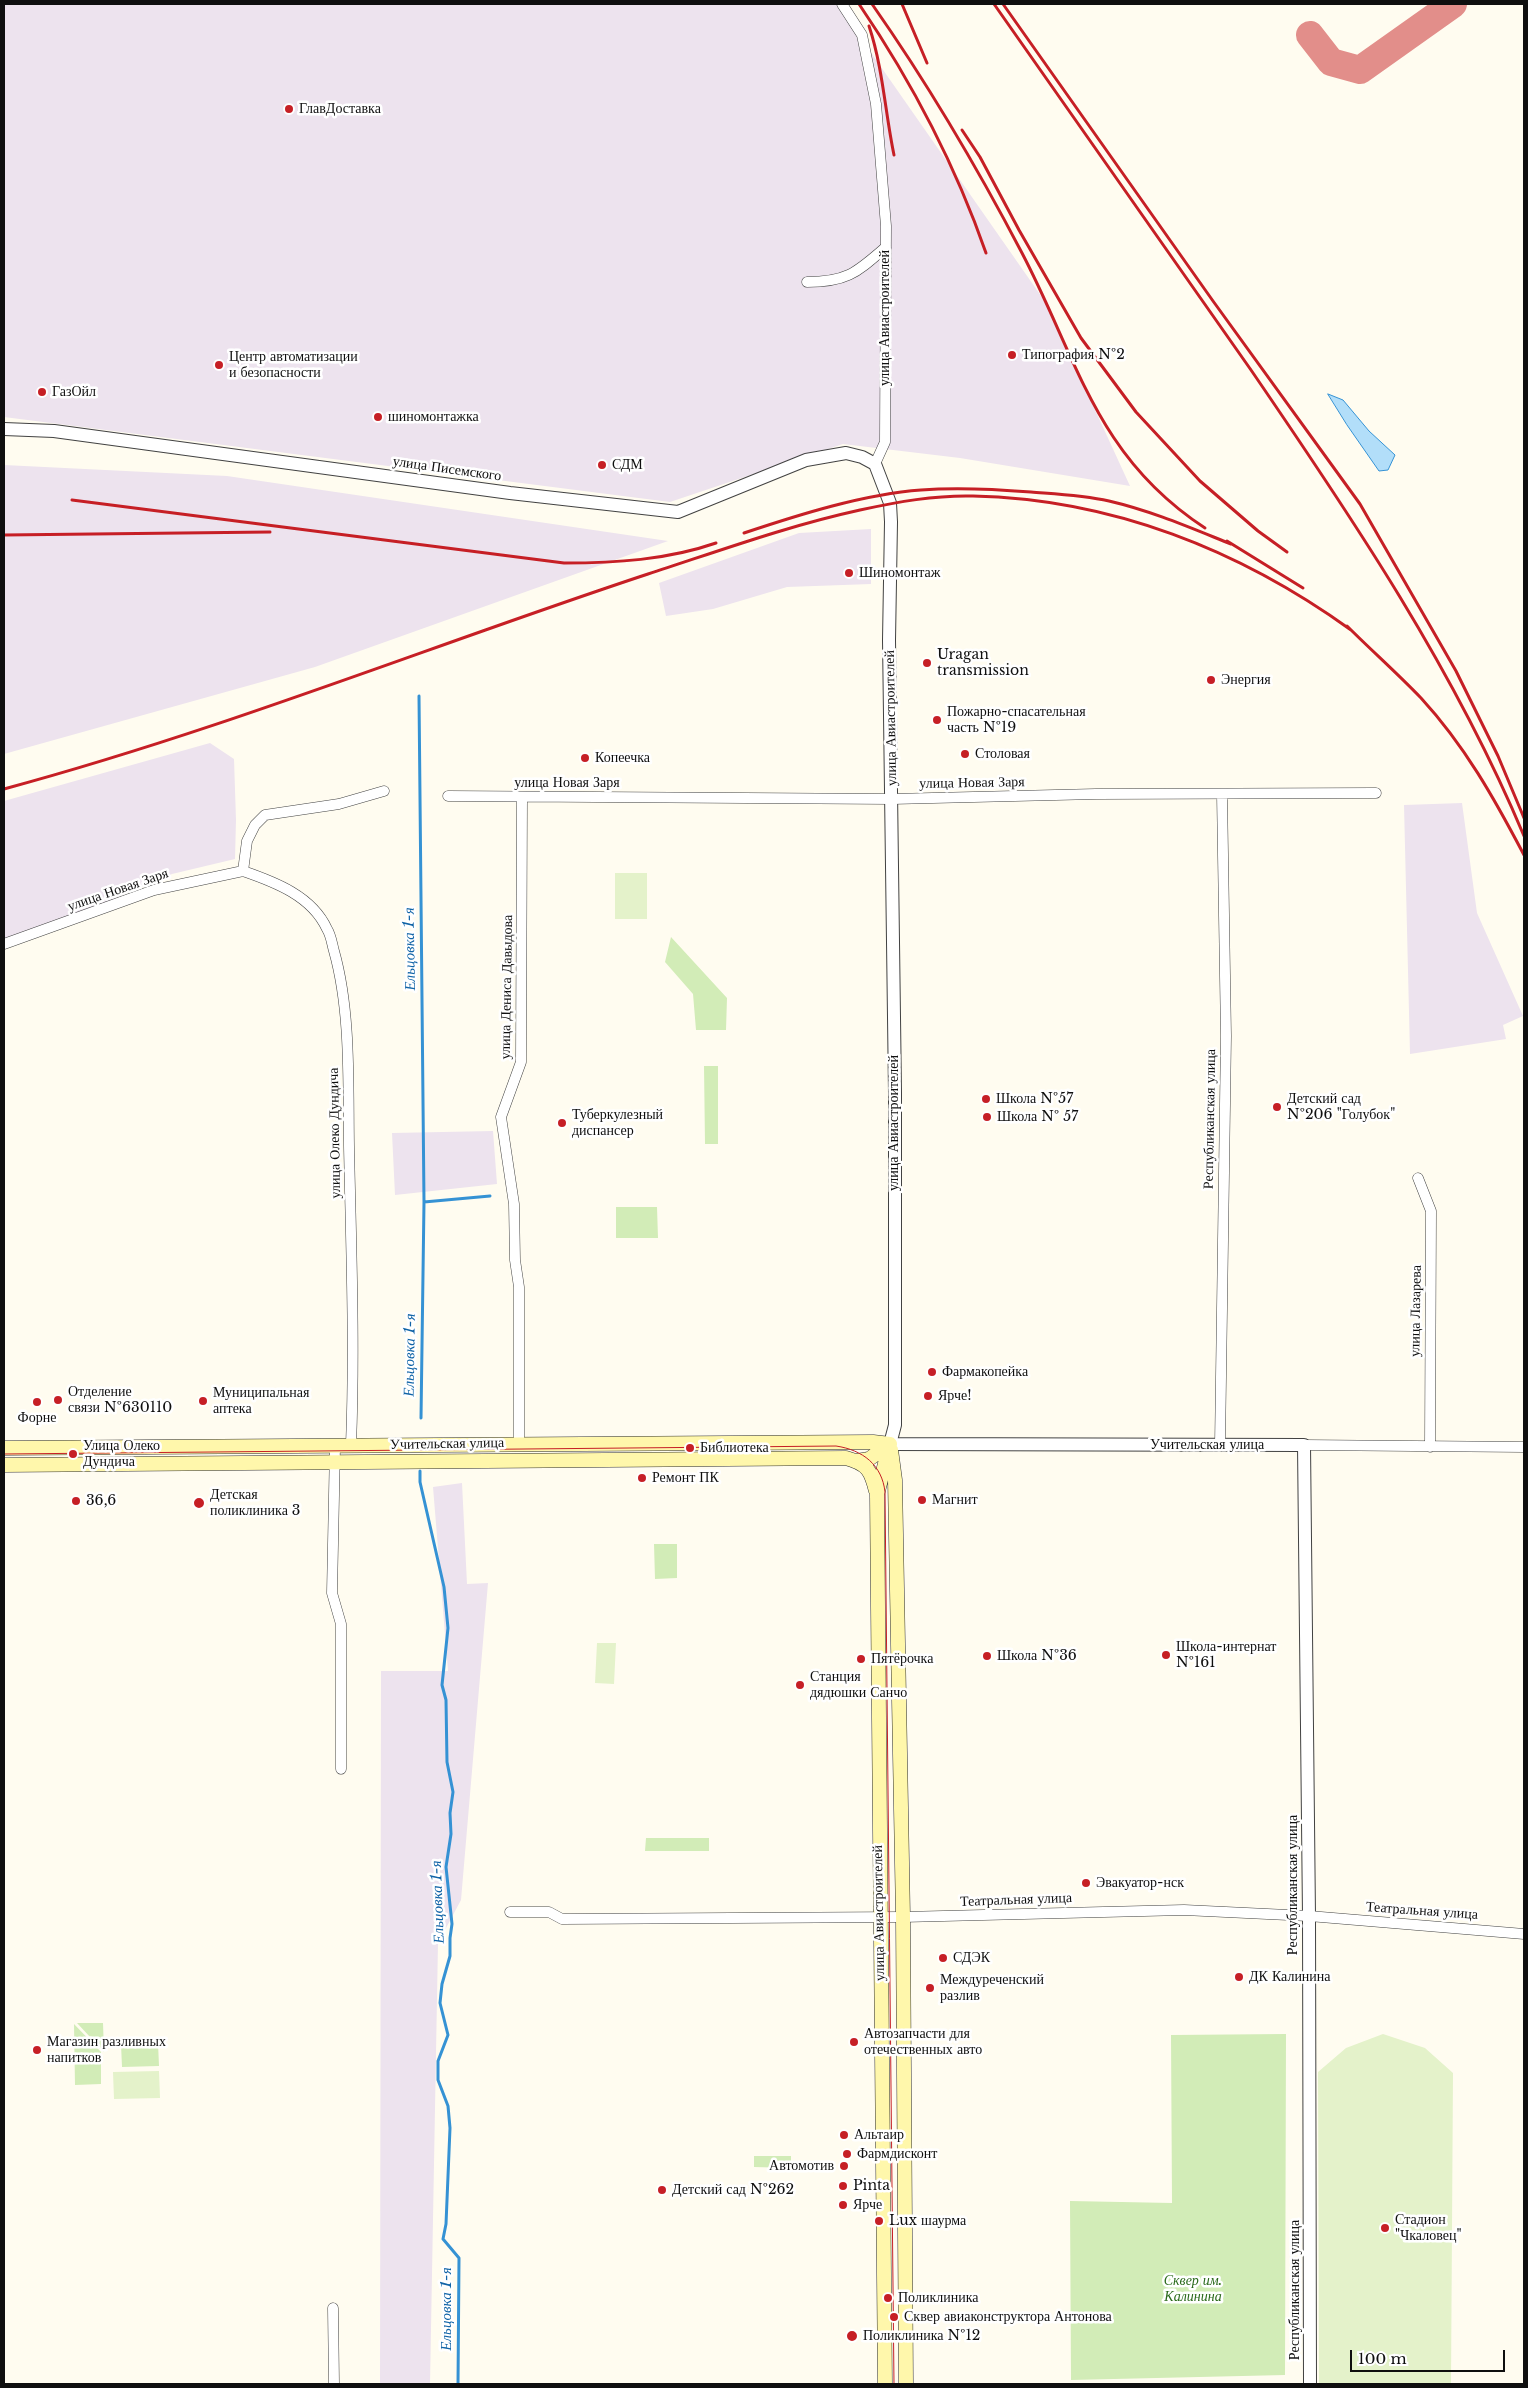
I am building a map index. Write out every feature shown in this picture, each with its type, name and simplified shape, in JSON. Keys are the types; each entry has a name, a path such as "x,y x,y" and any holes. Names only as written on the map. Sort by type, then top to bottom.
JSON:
{"main road":[{"name":"Учительская улица","path":"4,1448 519,1443 873,1442 890,1444"},
{"name":"Учительская улица","path":"4,1465 846,1458 857,1461 869,1459 890,1444"},
{"name":"улица Авиастроителей","path":"884,2384 877,1495 890,1444"},
{"name":"улица Авиастроителей","path":"890,1444 895,1480 903,1917 906,2384"},
{"path":"857,1461 871,1473 877,1495"}],"street":[{"name":"улица Авиастроителей","path":"842,4 862,35 876,104 886,247 885,442 875,464 890,503 895,1425 890,1444"},
{"path":"807,282 830,282 854,274 886,247"},
{"name":"улица Писемского","path":"4,430 54,431 501,492 678,512 806,460 846,453 862,457 875,464"},
{"path":"243,871 247,841 255,825 265,815 339,804 384,791"},
{"name":"улица Новая Заря","path":"448,796 892,799 1096,794 1376,793"},
{"name":"Республиканская улица","path":"1220,1446 1226,1036 1222,794"},
{"name":"улица Дениса Давыдова","path":"519,1443 519,1287 515,1260 514,1204 501,1117 521,1062 522,797"},
{"name":"улица Новая Заря","path":"4,944 154,890 243,871"},
{"name":"улица Олеко Дундича","path":"243,871 276,882 307,902 327,928 340,972 345,1020 349,1120 353,1337 351,1445"},
{"name":"улица Лазарева","path":"1418,1178 1431,1211 1430,1447"},
{"name":"Учительская улица","path":"890,1444 1524,1447"},
{"path":"335,1446 332,1593 340,1624 340,1769"},
{"name":"Республиканская улица","path":"1304,1446 1309,1916 1310,2384"},
{"name":"Театральная улица","path":"510,1912 549,1912 562,1919 903,1917 1184,1910 1309,1916 1524,1934"},
{"path":"333,2308 334,2384"}],"shaded area":[{"path":"4,4 837,4 1046,303 1130,486 960,458 843,444 670,502 4,417"},
{"path":"4,465 227,476 668,541 315,667 4,754"},
{"path":"871,529 871,584 787,587 713,609 666,616 659,583 799,533"},
{"path":"210,743 234,759 235,859 172,874 25,937 4,944 4,801"},
{"path":"1462,803 1477,913 1523,1016 1503,1025 1506,1039 1410,1054 1404,805"},
{"path":"493,1131 497,1184 395,1195 392,1133"},
{"path":"462,1483 467,1584 488,1583 461,1900 438,1943 430,2384 380,2384 381,1671 448,1671 433,1487"}],"green space":[{"path":"615,873 647,873 647,919 615,919"},
{"path":"671,937 727,998 726,1030 696,1030 693,994 665,962"},
{"path":"704,1066 718,1066 718,1144 705,1144"},
{"path":"616,1207 657,1207 658,1238 616,1238"},
{"path":"654,1544 677,1544 677,1578 655,1579"},
{"path":"597,1643 616,1643 614,1684 595,1683"},
{"path":"646,1838 709,1838 709,1851 645,1851"},
{"path":"77,2023 103,2023 104,2052"},
{"path":"74,2024 101,2052 101,2084 75,2085"},
{"name":"Сквер им. Калинина","path":"1286,2034 1285,2375 1071,2380 1070,2201 1172,2203 1171,2035"},
{"name":"Стадион \"Чкаловец\"","path":"1383,2034 1425,2048 1453,2073 1451,2384 1319,2383 1318,2072 1346,2048"},
{"path":"158,2043 159,2066 122,2067 121,2044"},
{"path":"159,2071 160,2098 114,2099 113,2072"},
{"path":"754,2156 791,2156 791,2168 754,2167"}],"water":[{"path":"1328,394 1343,400 1369,431 1395,455 1388,470 1379,471"}],"waterway":[{"name":"Ельцовка 1-я","path":"419,696 424,1202"},
{"name":"Ельцовка 1-я","path":"421,1418 424,1202 490,1196"},
{"name":"Ельцовка 1-я","path":"420,1471 420,1482 444,1587 448,1628 442,1685 446,1700 447,1762 453,1792 450,1813 451,1834 446,1867 452,1924 450,1956 442,1984 440,2003 448,2035 438,2061 438,2080 448,2106 450,2128 446,2224 443,2239 459,2258 458,2384"}],"taxiway":[{"path":"1310,35 1331,62 1360,70 1453,4"}],"tram line":[{"path":"4,1454 836,1446 855,1451 870,1460 880,1474 885,1492 894,2384"}],"railway":[{"path":"859,4 897,63 931,124 961,188 986,253"},
{"path":"872,4 932,95 987,189 1022,253 1094,404 1114,438 1138,470 1168,500 1205,528"},
{"path":"902,4 927,63"},
{"path":"994,4 1251,370 1364,539 1434,654 1496,774 1524,836"},
{"path":"1003,4 1213,301 1360,504 1456,671 1498,756 1524,818"},
{"path":"869,26 881,74 894,155"},
{"path":"962,130 980,157 1019,230 1081,338 1136,412 1200,481 1258,531 1287,552"},
{"path":"744,533 809,513 877,496 921,490 976,489 1070,495 1109,501 1156,515 1231,544"},
{"path":"4,789 86,766 247,714 568,601 753,539 833,516 930,498 973,496 1025,499 1075,507 1173,534 1219,553 1265,576 1309,601 1351,630"},
{"path":"72,500 564,563 660,557 716,543"},
{"path":"4,535 270,532"},
{"path":"1227,541 1303,588"},
{"path":"1347,626 1437,716 1478,773 1524,855"}],"place":[{"name":"ГлавДоставка","path":"289,109"},
{"name":"Типография №2","path":"1012,355"},
{"name":"Центр автоматизации и безопасности","path":"219,365"},
{"name":"ГазОйл","path":"42,392"},
{"name":"шиномонтажка","path":"378,417"},
{"name":"СДМ","path":"602,465"},
{"name":"Шиномонтаж","path":"849,573"},
{"name":"Uragan transmission","path":"927,663"},
{"name":"Энергия","path":"1211,680"},
{"name":"Пожарно-спасательная часть №19","path":"937,720"},
{"name":"Столовая","path":"965,754"},
{"name":"Копеечка","path":"585,758"},
{"name":"Школа №57","path":"986,1099"},
{"name":"Детский сад №206 \"Голубок\"","path":"1277,1107"},
{"name":"Школа № 57","path":"987,1117"},
{"name":"Туберкулезный диспансер","path":"562,1123"},
{"name":"Фармакопейка","path":"932,1372"},
{"name":"Ярче!","path":"928,1396"},
{"name":"Отделение связи №630110","path":"58,1400"},
{"name":"Муниципальная аптека","path":"203,1401"},
{"name":"Форне","path":"37,1402"},
{"name":"Библиотека","path":"690,1448"},
{"name":"Улица Олеко Дундича","path":"73,1454"},
{"name":"Ремонт ПК","path":"642,1478"},
{"name":"Магнит","path":"922,1500"},
{"name":"36,6","path":"76,1501"},
{"name":"Детская поликлиника 3","path":"199,1503"},
{"name":"Школа-интернат №161","path":"1166,1655"},
{"name":"Школа №36","path":"987,1656"},
{"name":"Пятёрочка","path":"861,1659"},
{"name":"Станция дядюшки Санчо","path":"800,1685"},
{"name":"Эвакуатор-нск","path":"1086,1883"},
{"name":"СДЭК","path":"943,1958"},
{"name":"ДК Калинина","path":"1239,1977"},
{"name":"Междуреченский разлив","path":"930,1988"},
{"name":"Автозапчасти для отечественных авто","path":"854,2042"},
{"name":"Магазин разливных напитков","path":"37,2050"},
{"name":"Альтаир","path":"844,2135"},
{"name":"Фармдисконт","path":"847,2154"},
{"name":"Автомотив","path":"844,2166"},
{"name":"Pinta","path":"843,2186"},
{"name":"Детский сад №262","path":"662,2190"},
{"name":"Ярче","path":"843,2205"},
{"name":"Lux шаурма","path":"879,2221"},
{"name":"Стадион \"Чкаловец\"","path":"1385,2228"},
{"name":"Поликлиника","path":"888,2298"},
{"name":"Сквер авиаконструктора Антонова","path":"894,2317"},
{"name":"Поликлиника №12","path":"852,2336"}]}
